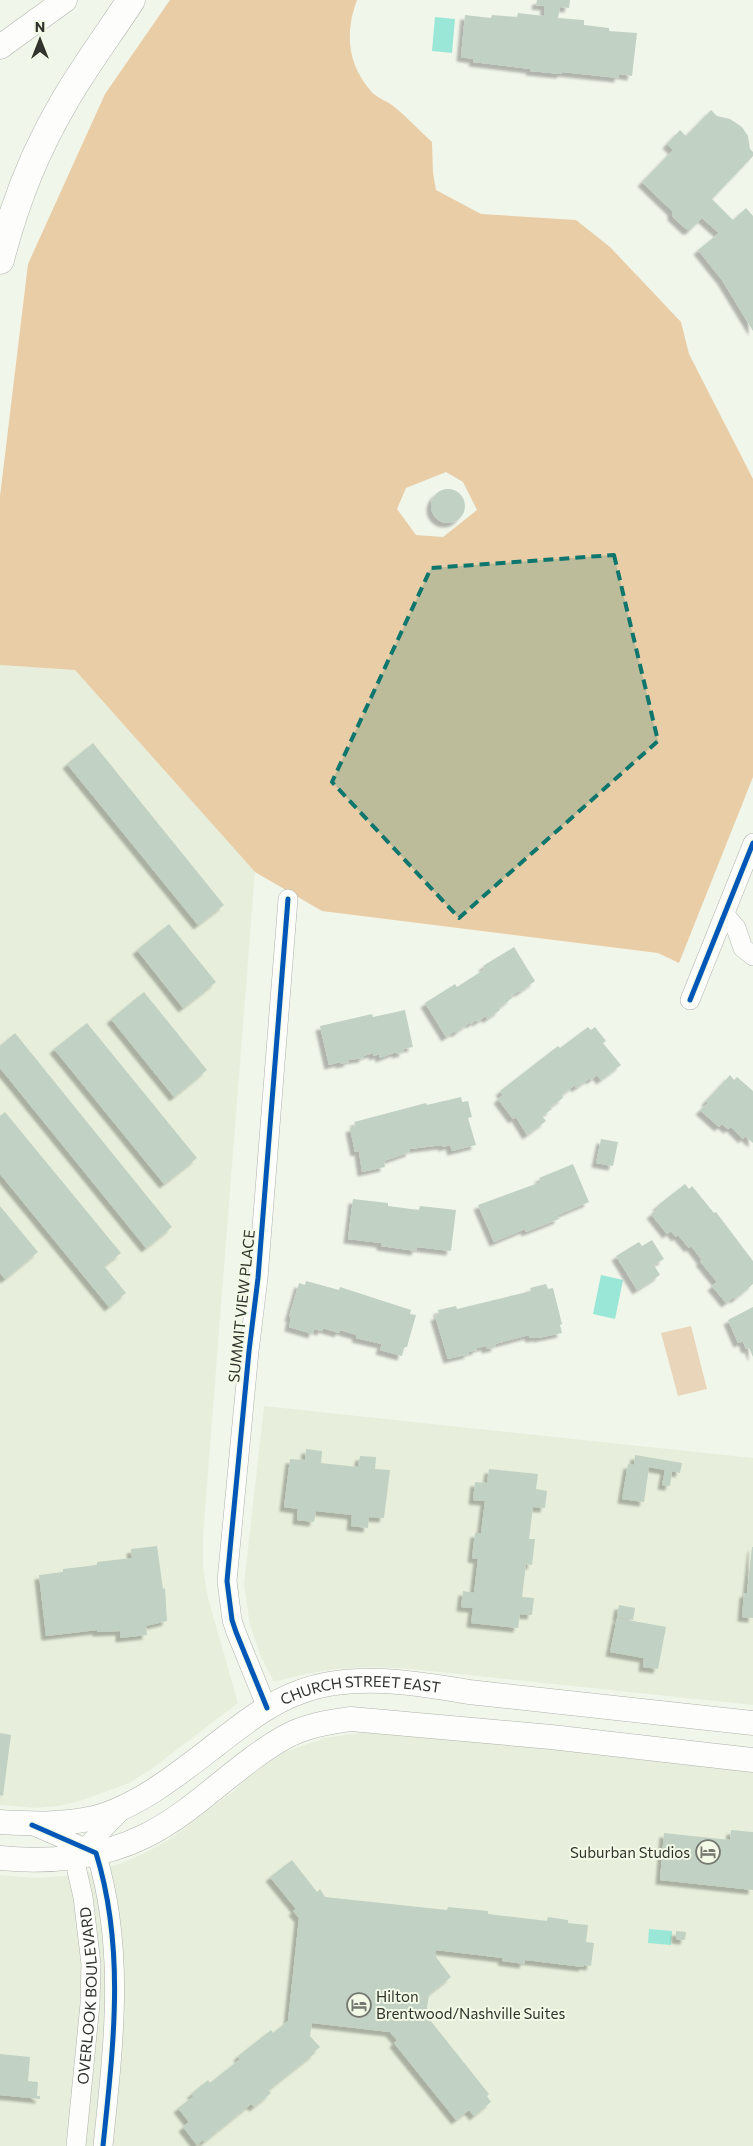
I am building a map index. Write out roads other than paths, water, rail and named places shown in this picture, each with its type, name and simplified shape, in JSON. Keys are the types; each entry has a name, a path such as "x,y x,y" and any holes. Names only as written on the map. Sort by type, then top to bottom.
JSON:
{"highway":[{"path":"0,260 6,236 33,161 64,102 131,0"}],"main road":[{"path":"5,43 65,0"},
{"name":"CHURCH STREET EAST","path":"0,1822 32,1825 95,1818 127,1806 191,1764 267,1708 300,1692 336,1683 366,1682 437,1687 753,1723"},
{"name":"CHURCH STREET EAST","path":"0,1858 18,1860 85,1852 122,1846 147,1836 179,1815 285,1737 313,1726 333,1721 351,1719 381,1720 753,1760"}],"street":[{"path":"690,1000 738,924 753,843"},
{"name":"SUMMIT VIEW PLACE","path":"267,1708 232,1620 227,1581 240,1432 258,1278 288,899"},
{"path":"738,924 743,948 753,956"},
{"path":"32,1825 85,1852 127,1806"},
{"name":"OVERLOOK BOULEVARD","path":"76,2146 90,2004 90,1964 85,1906 76,1871 85,1852"},
{"name":"OVERLOOK BOULEVARD","path":"85,1852 108,1905 115,1963 115,2023 103,2146"}],"water":[{"path":"435,17 455,19 452,53 432,51"},
{"path":"601,1275 623,1280 615,1319 593,1314"},
{"path":"649,1929 672,1931 671,1945 648,1943"}],"place":[{"name":"Suburban Studios","path":"708,1852"},
{"name":"Hilton Brentwood/Nashville Suites","path":"359,2005"}]}
